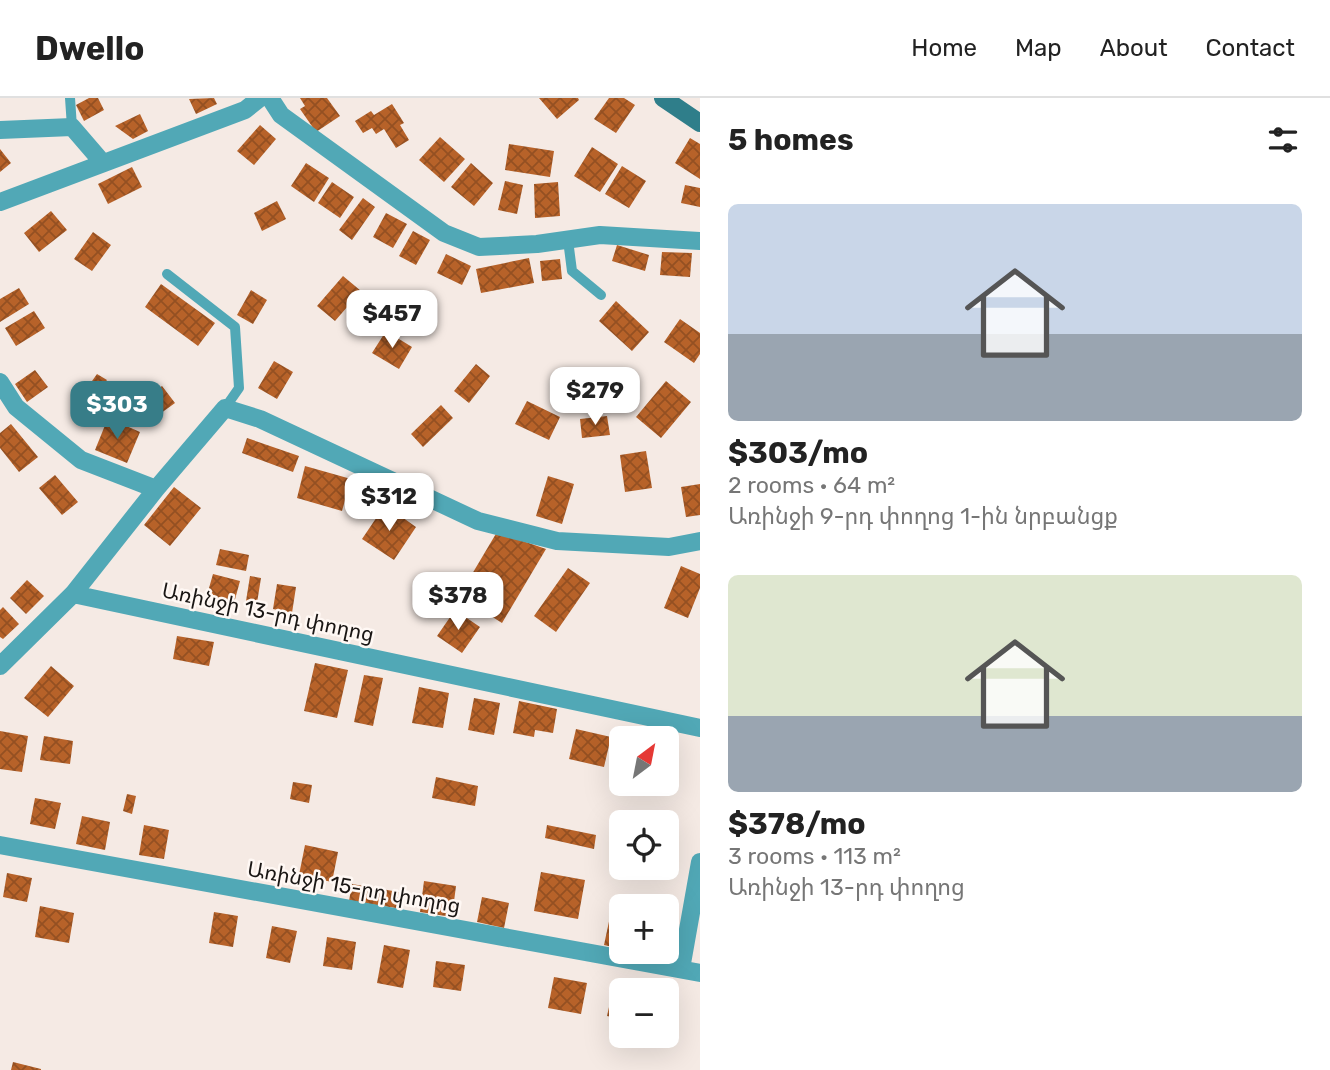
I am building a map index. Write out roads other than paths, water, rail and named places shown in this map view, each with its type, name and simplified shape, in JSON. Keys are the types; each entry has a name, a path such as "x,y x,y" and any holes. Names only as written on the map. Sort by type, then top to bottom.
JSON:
{"street":[{"path":"0,202 245,110 260,98"},
{"path":"270,98 281,115 443,233 479,247 537,244 600,235 700,241"},
{"path":"663,98 700,123"},
{"path":"0,130 72,127 103,163"},
{"path":"0,382 16,407 81,460 156,489"},
{"path":"0,666 73,594 156,489 225,408 260,419 478,521 557,541 668,547 700,541"},
{"name":"Առինջի 13-րդ փողոց","path":"73,594 700,728"},
{"name":"Առինջի 15-րդ փողոց","path":"0,845 700,973"},
{"path":"681,970 700,862"}],"lane":[{"path":"70,98 72,127"},
{"path":"568,240 572,271 601,295"},
{"path":"167,274 235,327 239,388 225,408"}]}
